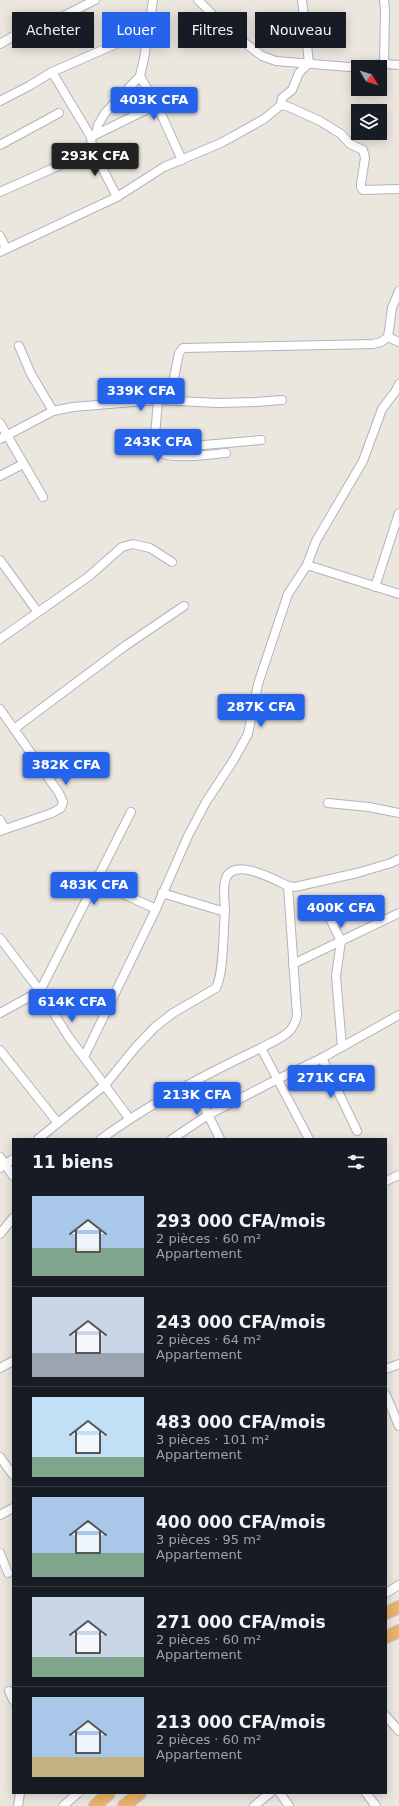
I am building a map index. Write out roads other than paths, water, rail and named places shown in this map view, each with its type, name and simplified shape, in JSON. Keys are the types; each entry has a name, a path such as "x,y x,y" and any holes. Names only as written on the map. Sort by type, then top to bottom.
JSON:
{"highway":[{"path":"387,1612 399,1606"},
{"path":"387,1637 399,1632"},
{"path":"95,1806 109,1794"}],"street":[{"path":"0,44 17,34 40,28 95,0"},
{"path":"151,12 153,0"},
{"path":"198,0 227,29 262,56 285,63 308,63 351,67"},
{"path":"302,0 308,63"},
{"path":"384,0 384,60"},
{"path":"0,101 52,72 107,48"},
{"path":"116,197 92,148 94,135 105,113 140,76 146,48"},
{"path":"281,106 282,98 292,90 298,73 308,63"},
{"path":"387,64 399,65"},
{"path":"52,72 94,135"},
{"path":"140,76 156,105 182,160"},
{"path":"94,135 156,105"},
{"path":"0,236 3,250 116,197 164,167 222,142 264,119 281,106 289,107 320,121 341,134 350,144 363,150 365,158 360,184 363,190 399,189"},
{"path":"0,145 59,113"},
{"path":"0,192 67,162 92,148"},
{"path":"226,453 178,456 166,455 160,453 156,445 155,436 158,400 172,388 179,353 183,348 188,346 373,344 381,342 388,337 392,308 399,291"},
{"path":"388,337 399,342"},
{"path":"19,346 31,374 53,411"},
{"path":"84,1057 156,909 196,820 248,734 258,684 288,594 307,565 316,541 363,461 382,409 399,384"},
{"path":"3,437 53,411 72,407 158,400 218,403 282,400"},
{"path":"0,423 3,437 23,464 43,497"},
{"path":"156,445 169,448 261,440"},
{"path":"0,476 23,464"},
{"path":"375,588 399,513"},
{"path":"0,639 37,611 88,577 122,547 132,544 150,548 172,562"},
{"path":"0,560 37,611"},
{"path":"307,565 375,588 399,594"},
{"path":"14,729 126,646 184,606"},
{"path":"0,709 59,793 63,802 61,808 52,813 3,830 0,820"},
{"path":"328,804 369,807 399,813"},
{"path":"0,1013 40,991 131,812"},
{"path":"39,1138 105,1085 135,1048 155,1027 173,1013 216,988 219,982 222,962 226,879 233,871 241,869 254,871 288,886 295,887 391,864 399,859"},
{"path":"95,881 156,909"},
{"path":"102,1138 129,1118 290,1032 296,1023 297,1015 288,886"},
{"path":"162,893 225,912"},
{"path":"322,902 341,941 336,976 342,1047"},
{"path":"293,964 399,913"},
{"path":"0,938 40,991 68,1036 129,1118"},
{"path":"174,1138 208,1116 278,1079 322,1058 399,1015"},
{"path":"261,1048 308,1138"},
{"path":"0,1050 58,1123"},
{"path":"322,1058 357,1131"},
{"path":"193,1084 219,1138"},
{"path":"0,1157 3,1166 12,1175"},
{"path":"3,1166 12,1160"},
{"path":"387,1181 399,1175"},
{"path":"0,1234 12,1219"},
{"path":"0,1368 12,1362"},
{"path":"387,1369 399,1364"},
{"path":"387,1400 399,1426"},
{"path":"0,1457 12,1474"},
{"path":"0,1515 12,1509"},
{"path":"0,1553 7,1574"},
{"path":"387,1592 399,1585"},
{"path":"9,1691 12,1698"},
{"path":"387,1717 399,1730"},
{"path":"18,1806 20,1794"},
{"path":"63,1806 77,1794"},
{"path":"254,1806 269,1794"},
{"path":"281,1794 289,1806"},
{"path":"367,1794 376,1806"}]}
